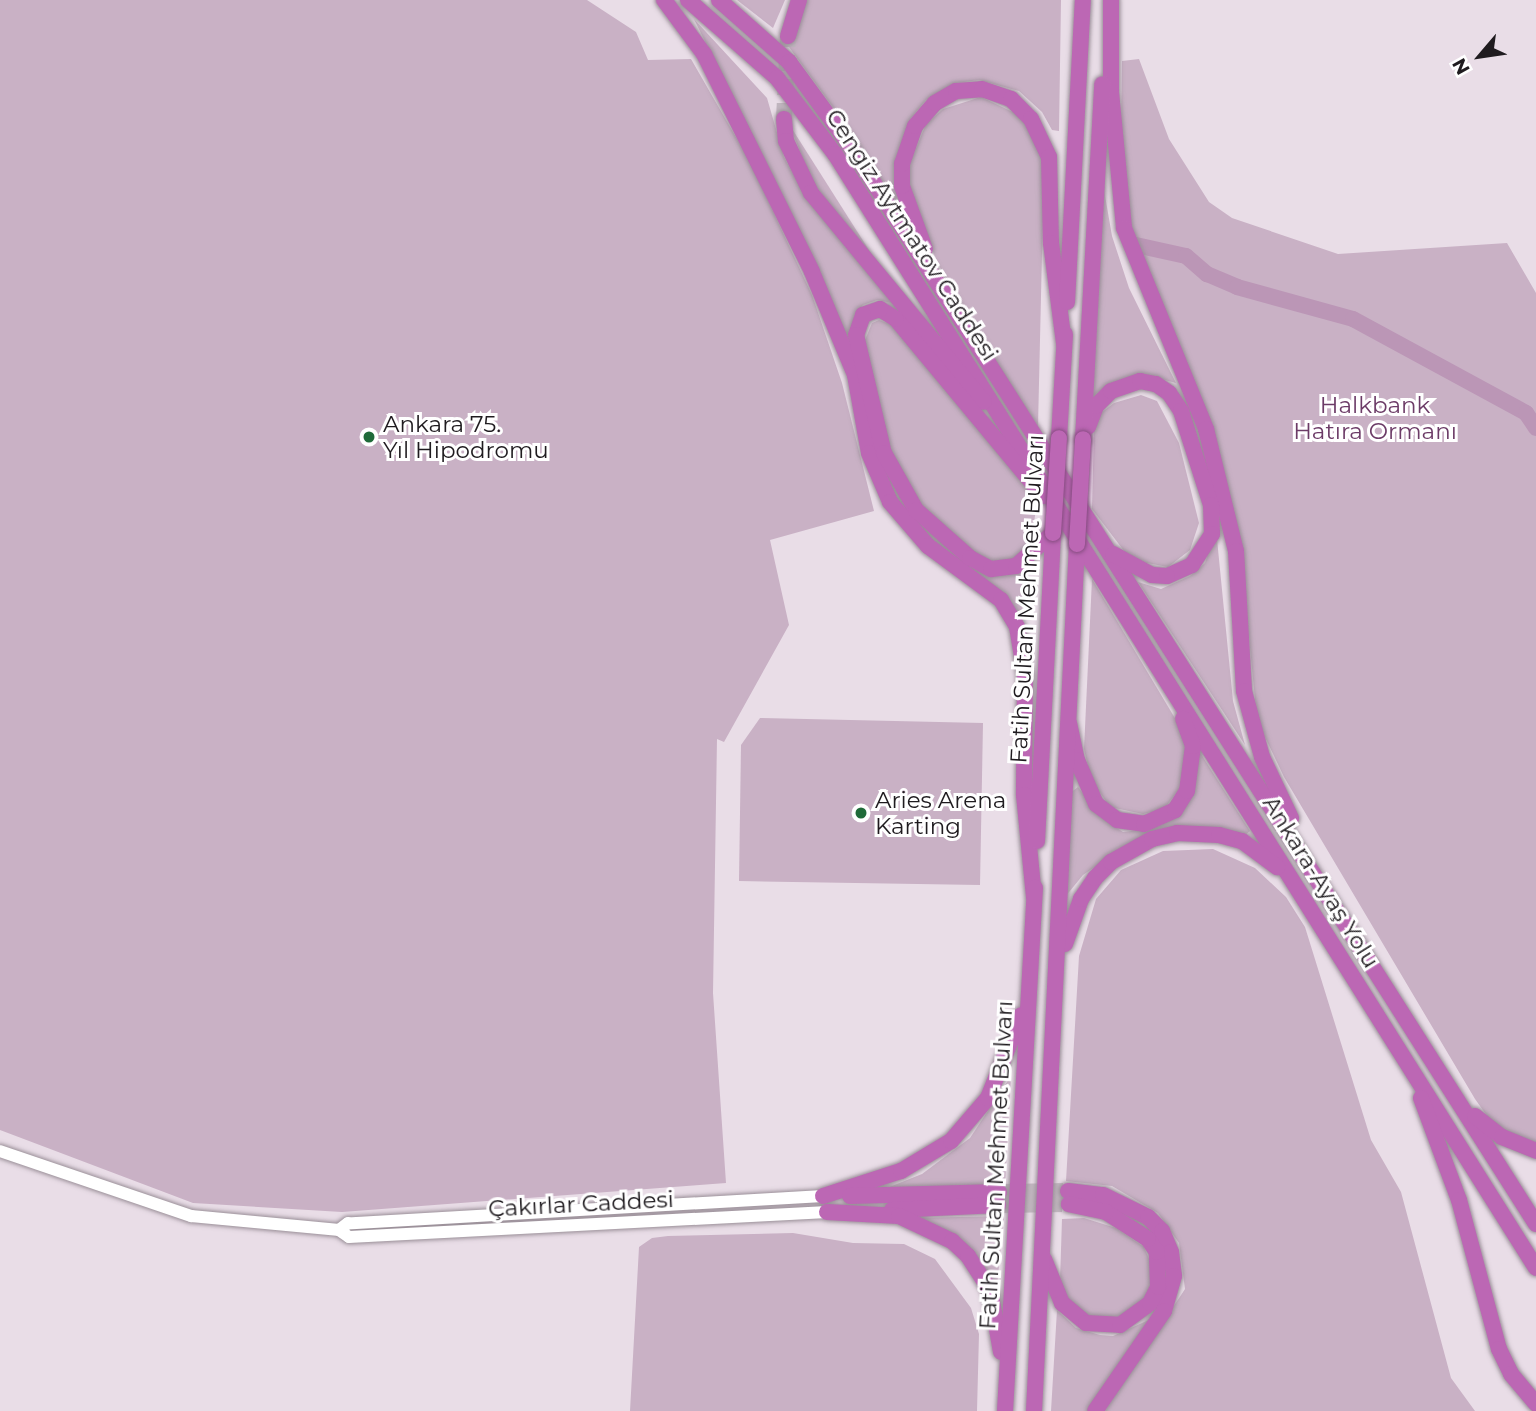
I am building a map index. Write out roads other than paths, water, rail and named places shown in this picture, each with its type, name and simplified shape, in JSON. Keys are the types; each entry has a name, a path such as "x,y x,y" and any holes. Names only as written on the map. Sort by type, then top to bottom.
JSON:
{"highway":[{"path":"664,0 704,54 812,272 855,374 869,453 890,502 928,546 1001,600 1017,627 1025,675 1024,794 1034,897"},
{"name":"Cengiz Aytmatov Caddesi","path":"688,0 749,49 802,108 1022,446 1067,522"},
{"name":"Cengiz Aytmatov Caddesi","path":"719,0 776,47 824,107 969,340 1069,492"},
{"path":"788,36 799,0"},
{"name":"Fatih Sultan Mehmet Bulvarı","path":"1005,1411 1083,0"},
{"path":"1109,0 1114,127 1129,247 1202,417 1231,522 1249,713 1262,757 1340,910"},
{"name":"Fatih Sultan Mehmet Bulvarı","path":"1034,1411 1077,544 1109,0"},
{"path":"1114,127 1122,0"},
{"path":"969,340 910,218 902,186 902,164 915,126 935,103 956,91 982,89 1011,99 1022,108 1049,157 1051,243 1064,343"},
{"path":"784,119 789,149 811,192 1022,446"},
{"path":"1053,533 1016,566 991,569 970,558 916,510 892,472 881,444 856,335 863,315 880,309 896,319 975,419 1067,522 1189,733 1193,761 1184,800 1167,816 1144,824 1117,820 1105,813 1088,789 1069,723"},
{"path":"1083,439 1096,406 1111,391 1140,381 1156,384 1169,393 1181,411 1211,505 1212,534 1192,565 1167,576 1152,575 1108,551"},
{"name":"Ankara-Ayaş Yolu","path":"1069,492 1340,910 1536,1224"},
{"name":"Ankara-Ayaş Yolu","path":"1067,522 1398,1044 1497,1209 1536,1268"},
{"path":"1056,981 1081,899 1111,862 1152,839 1198,832 1242,841 1276,866 1305,901"},
{"path":"825,1204 929,1157 971,1123 1002,1073 1029,989"},
{"path":"1398,1044 1459,1200 1499,1349 1511,1374 1536,1404"},
{"path":"1466,1108 1502,1137 1536,1151"},
{"path":"1517,1193 1536,1210"},
{"path":"1042,1253 1062,1303 1086,1323 1121,1325 1150,1303 1160,1269 1148,1238 1105,1212 1068,1198 1103,1195 1137,1211 1162,1231 1171,1252 1174,1276 1164,1311 1095,1411"},
{"path":"825,1204 998,1199"},
{"path":"825,1204 899,1216 918,1222 936,1230 968,1256 990,1290 1006,1389"}],"main road":[{"name":"Çakırlar Caddesi","path":"0,1151 191,1216 339,1230 349,1237 749,1216 825,1204"},
{"name":"Çakırlar Caddesi","path":"339,1230 348,1223 747,1200 825,1204"},
{"path":"747,1200 749,1216"}],"waterway":[{"path":"1136,245 1186,256 1207,274 1237,287 1353,319 1526,413 1536,428"}],"tunnel":[{"path":"784,119 788,36"},
{"path":"999,1192 1068,1191"},
{"path":"998,1205 1069,1204"}],"place":[{"name":"Ankara 75. Yıl Hipodromu","path":"369,437"},
{"name":"Aries Arena Karting","path":"861,813"}],"park label":[{"name":"Halkbank Hatıra Ormanı","path":"1375,418"}]}
